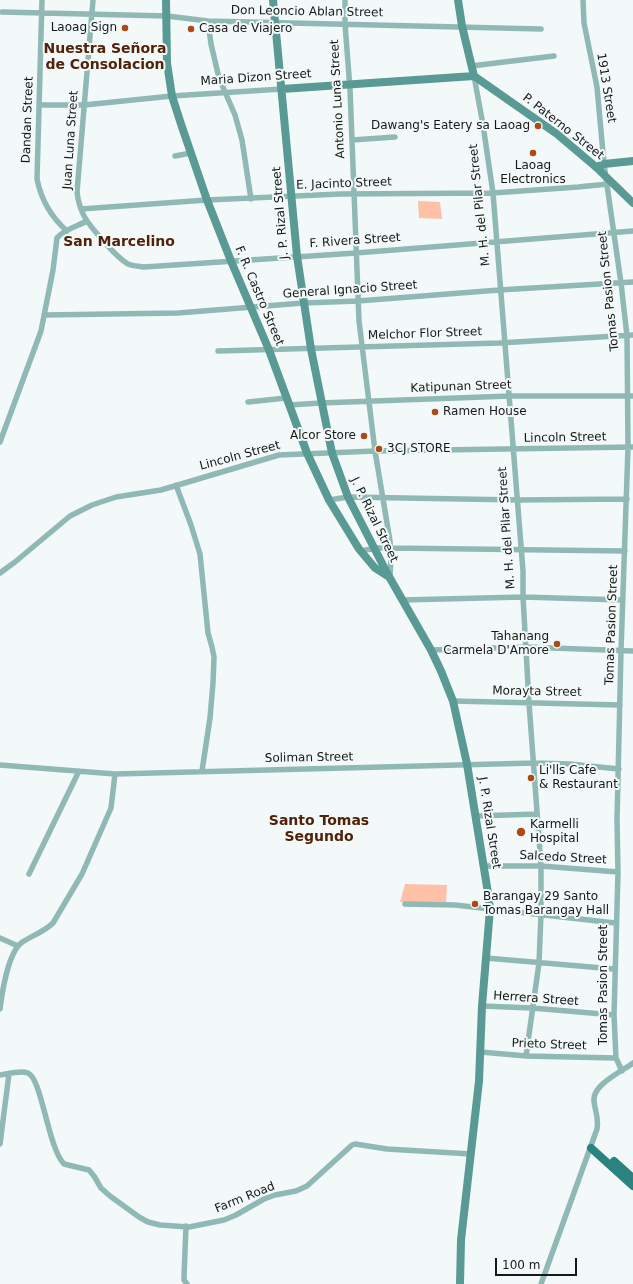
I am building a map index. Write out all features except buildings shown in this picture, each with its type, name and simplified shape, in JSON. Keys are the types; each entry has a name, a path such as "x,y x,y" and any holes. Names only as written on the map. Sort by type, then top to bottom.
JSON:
{"main road":[{"name":"F. R. Castro Street","path":"166,0 168,63 172,96 207,200 269,350 307,453 329,500 360,551 375,568 389,578"},
{"name":"J. P. Rizal Street","path":"274,0 297,256 311,349 332,453 348,498 389,578 431,650 453,701 467,764 488,893 490,909 482,1006 481,1052 461,1240 460,1284"},
{"name":"M. H. del Pilar Street","path":"458,0 462,26 474,76"},
{"name":"Maria Dizon Street","path":"282,89 474,76"},
{"name":"P. Paterno Street","path":"474,76 544,125 596,167 607,181 633,203"},
{"path":"596,167 604,164 633,161"},
{"path":"592,1146 633,1178"},
{"path":"592,1146 633,1186"}],"street":[{"name":"Dandan Street","path":"42,0 37,179 38,187 51,213 58,223 67,231"},
{"name":"Juan Luna Street","path":"80,209 78,192 93,0"},
{"name":"Antonio Luna Street","path":"345,0 344,24 350,84 361,348 382,498 391,548 389,578"},
{"name":"1913 Street","path":"583,0 584,23 597,87 607,181"},
{"name":"Don Leoncio Ablan Street","path":"2,12 167,16 208,21 541,29"},
{"path":"208,21 211,44 224,92 235,115 242,140 251,200"},
{"path":"471,66 554,56"},
{"name":"M. H. del Pilar Street","path":"474,76 493,193 496,242 502,290 522,550 529,703 541,866 539,964 526,1056"},
{"name":"Maria Dizon Street","path":"39,105 84,105 172,96 282,89"},
{"path":"352,140 395,137"},
{"path":"175,156 191,152"},
{"name":"E. Jacinto Street","path":"80,209 207,200 251,200 340,194 493,193 578,187 607,181"},
{"name":"Tomas Pasion Street","path":"607,181 621,283 630,335 631,447 627,499 621,651 617,820 618,872 614,969 616,1058 622,1071"},
{"name":"F. Rivera Street","path":"80,209 87,221 116,254 128,264 144,267 356,253 614,231 633,231"},
{"path":"0,442 37,345 53,270 56,242 60,235 87,221"},
{"name":"General Ignacio Street","path":"44,315 178,313 304,303 358,301 633,282"},
{"name":"Melchor Flor Street","path":"218,351 361,348 630,335"},
{"name":"Katipunan Street","path":"248,402 368,402 510,396 630,396"},
{"name":"Lincoln Street","path":"0,573 70,516 92,505 116,497 161,490 279,455 375,451 631,447"},
{"path":"176,485 200,554 208,632 213,651 213,690 202,771"},
{"path":"329,500 348,498 518,500 627,499"},
{"path":"360,551 374,548 625,551"},
{"path":"402,600 523,597 623,600"},
{"path":"431,650 526,647 633,651"},
{"name":"Morayta Street","path":"453,701 620,705"},
{"name":"Soliman Street","path":"0,765 115,774 534,763 570,764 619,769"},
{"path":"29,874 79,771"},
{"path":"0,1009 5,978 18,946 53,924 82,874 111,808 115,774"},
{"path":"476,816 537,814"},
{"name":"Salcedo Street","path":"484,866 541,866 618,872"},
{"path":"405,904 455,905 615,923"},
{"path":"0,938 18,946"},
{"path":"486,958 539,964 614,969"},
{"name":"Herrera Street","path":"482,1006 532,1008 614,1015"},
{"name":"Prieto Street","path":"481,1052 526,1056 616,1058"},
{"path":"541,1284 597,1129 599,1120 594,1104 594,1094 597,1089 633,1064"},
{"name":"Farm Road","path":"0,1075 25,1072 32,1076 36,1081 48,1128 58,1154 64,1164 89,1170 104,1191 139,1217 148,1222 160,1225 186,1226 224,1220 264,1199 301,1190 355,1144 387,1150 471,1154"},
{"path":"0,1144 9,1074"},
{"path":"186,1226 184,1280 187,1284"}],"shaded area":[{"path":"418,201 440,202 442,219 419,218"},
{"path":"405,884 447,885 446,902 400,902"}],"place":[{"name":"Laoag Sign","path":"125,28"},
{"name":"Casa de Viajero","path":"191,29"},
{"name":"Dawang's Eatery sa Laoag","path":"538,126"},
{"name":"Laoag Electronics","path":"533,153"},
{"name":"Ramen House","path":"435,412"},
{"name":"Alcor Store","path":"364,436"},
{"name":"3CJ STORE","path":"379,449"},
{"name":"Tahanang Carmela D'Amore","path":"557,644"},
{"name":"Li'lls Cafe & Restaurant","path":"531,778"},
{"name":"Karmelli Hospital","path":"521,832"},
{"name":"Barangay 29 Santo Tomas Barangay Hall","path":"475,904"}],"district":[{"name":"Nuestra Señora de Consolacion","path":"105,58"},
{"name":"San Marcelino","path":"119,242"},
{"name":"Santo Tomas Segundo","path":"319,830"}]}
